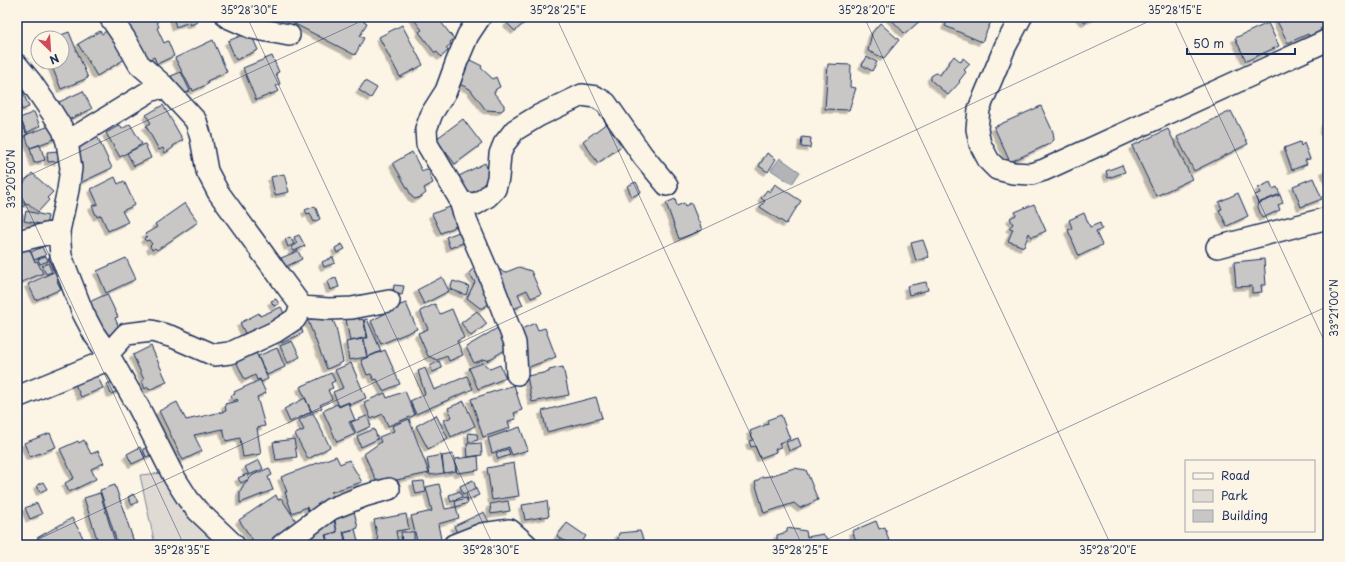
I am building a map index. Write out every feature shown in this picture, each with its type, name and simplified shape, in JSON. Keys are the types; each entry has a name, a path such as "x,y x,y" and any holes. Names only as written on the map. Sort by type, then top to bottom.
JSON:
{"street":[{"path":"110,17 125,39 139,64 164,86 196,121 201,138 207,171 218,192 302,307 329,309 352,308 389,301"},
{"path":"227,17 252,28 289,35"},
{"path":"480,17 468,35 446,91 432,113 426,129 427,144 463,203 476,204 487,197 495,189 498,178 500,154 504,144 515,130 538,116 582,95 596,97 606,103 643,156 667,185"},
{"path":"1021,17 1005,47 979,109 977,129 980,144 989,161 997,169 1013,173 1031,174 1044,170 1328,40"},
{"path":"17,65 31,82 53,114 63,130 67,142 71,168 59,231 62,256 75,294 94,334 109,356 139,408 174,477 188,499 198,511 234,545"},
{"path":"67,142 150,91 164,86"},
{"path":"459,198 467,223 488,272 515,343 517,374"},
{"path":"1217,247 1328,218"},
{"path":"17,241 59,231"},
{"path":"17,397 109,356 126,334 152,331 173,337 214,355 230,352 275,332 295,319 302,307"},
{"path":"282,545 331,508 389,489"},
{"path":"454,545 482,534 510,530 527,545"}],"green space":[{"path":"164,473 228,545 155,545 140,475"}],"shaded area":[{"path":"780,158 800,172 792,184 771,170"}],"building":[{"path":"131,17 155,17 159,27 157,28 164,43 168,41 174,56 157,64 154,57 142,63 125,24 133,21"},
{"path":"173,17 196,17 198,22 190,25 189,22 176,27"},
{"path":"298,17 359,17 358,18 367,23 360,36 364,38 355,55 295,24"},
{"path":"412,17 437,17 454,39 446,48 448,51 441,57 437,52 435,53 419,32 422,30"},
{"path":"513,17 531,17 515,31 507,23"},
{"path":"889,17 924,17 905,34"},
{"path":"949,17 993,17 982,42 945,26"},
{"path":"1079,17 1097,17 1085,22"},
{"path":"1275,17 1328,17 1328,25 1320,29 1323,34 1311,40 1308,34 1288,43"},
{"path":"880,23 899,40 884,58 868,51 872,33"},
{"path":"1268,23 1279,46 1246,61 1235,38"},
{"path":"402,25 423,65 400,77 379,37"},
{"path":"108,30 125,59 97,76 78,44 100,31 102,34"},
{"path":"250,32 258,50 236,60 228,41"},
{"path":"70,34 88,78 61,89 53,70 70,70"},
{"path":"213,40 227,72 207,81 208,84 193,91 175,58"},
{"path":"272,56 279,72 276,73 280,84 276,86 279,91 256,100 243,68"},
{"path":"954,56 961,62 963,58 970,64 964,70 966,72 959,81 960,82 948,95 931,80 931,76 936,73 940,75"},
{"path":"867,57 877,62 872,71 862,65"},
{"path":"466,58 482,66 481,68 493,79 496,77 500,87 496,89 494,93 504,105 504,109 501,111 486,110 470,89 457,83"},
{"path":"828,64 851,65 850,87 856,88 849,110 825,109"},
{"path":"181,72 190,91 181,95 171,76"},
{"path":"365,81 377,88 371,98 359,90"},
{"path":"22,90 29,107 22,110 17,97 17,92"},
{"path":"83,91 92,109 68,120 59,102"},
{"path":"163,105 183,140 165,153 163,148 159,150 146,126 151,123 146,115"},
{"path":"1041,106 1053,132 1054,140 1049,144 1010,162 994,127"},
{"path":"1231,111 1248,144 1194,171 1177,137"},
{"path":"34,112 40,126 26,133 20,118"},
{"path":"17,113 28,134 17,140"},
{"path":"463,119 482,144 455,164 436,139"},
{"path":"1326,119 1328,120 1328,133 1323,131"},
{"path":"607,123 623,145 598,163 583,141"},
{"path":"55,124 60,137 30,148 25,135"},
{"path":"130,124 142,144 120,157 106,133 120,125 122,129"},
{"path":"1168,129 1192,179 1156,196 1132,146"},
{"path":"97,136 112,168 80,183 78,179 81,161 75,147"},
{"path":"802,137 811,138 810,148 801,147"},
{"path":"1300,142 1301,146 1304,143 1310,159 1305,160 1307,164 1292,170 1284,148"},
{"path":"145,144 151,158 134,166 127,153"},
{"path":"40,145 45,160 34,163 30,148"},
{"path":"58,151 59,161 48,162 47,152"},
{"path":"412,152 422,171 426,169 430,171 430,176 433,183 424,188 426,193 415,199 411,196 393,163"},
{"path":"767,153 776,159 768,172 759,166"},
{"path":"485,163 490,175 488,176 491,183 471,201 459,176"},
{"path":"1122,165 1125,172 1108,178 1106,171"},
{"path":"1328,168 1328,181 1324,170"},
{"path":"32,173 53,192 47,198 49,200 38,212 19,197 17,199 17,191"},
{"path":"284,174 289,192 275,195 271,177"},
{"path":"115,177 118,184 124,181 135,205 122,211 128,222 108,231 101,215 97,217 92,206 98,204 91,189"},
{"path":"1313,178 1322,199 1301,207 1293,186"},
{"path":"636,182 641,192 632,197 627,186"},
{"path":"1270,182 1273,189 1277,187 1280,194 1258,203 1255,195 1260,193 1258,188"},
{"path":"775,184 801,201 786,224 760,207 765,201 761,198 767,190 770,192"},
{"path":"1238,193 1248,216 1227,226 1219,210 1222,209 1219,202"},
{"path":"1280,195 1283,203 1278,205 1280,210 1262,218 1257,204"},
{"path":"20,199 25,205 17,210 17,201"},
{"path":"675,199 677,206 684,203 685,206 691,203 702,230 679,239 666,203"},
{"path":"185,203 198,222 157,250 155,248 152,250 150,246 152,244 149,240 146,241 144,239 147,236 145,234 157,227 155,224"},
{"path":"457,204 465,222 441,233 432,214"},
{"path":"1034,204 1046,231 1032,237 1029,233 1024,247 1008,241 1013,229 1009,228 1013,224 1010,218 1016,215 1015,212"},
{"path":"315,206 320,219 314,222 310,213 307,214 305,210"},
{"path":"26,211 48,216 46,225 24,221"},
{"path":"1084,213 1090,227 1100,223 1102,229 1096,232 1102,245 1079,256 1068,230 1072,228 1069,220"},
{"path":"464,230 468,241 450,248 446,237"},
{"path":"299,235 305,246 294,251 291,247 297,244 294,237"},
{"path":"290,237 294,244 288,247 285,239"},
{"path":"923,240 929,257 916,261 911,243"},
{"path":"26,242 35,262 37,261 43,273 17,284 17,246"},
{"path":"342,244 345,249 337,253 335,248"},
{"path":"42,247 46,255 34,260 31,252"},
{"path":"298,251 302,259 285,267 281,258"},
{"path":"55,255 60,266 53,270 48,258"},
{"path":"46,256 48,261 40,264 38,259"},
{"path":"333,257 335,263 324,267 322,262"},
{"path":"126,258 136,279 106,293 97,271"},
{"path":"1264,259 1266,285 1261,285 1262,292 1252,293 1252,286 1236,287 1234,262"},
{"path":"48,263 52,272 46,274 42,266"},
{"path":"479,263 497,298 483,308 480,308 467,298 475,282 469,273"},
{"path":"519,267 531,271 541,294 531,298 527,290 518,294 523,305 513,309 497,270 501,270 504,273"},
{"path":"56,271 61,280 57,281 61,289 36,300 28,284"},
{"path":"442,277 449,291 424,304 417,290"},
{"path":"336,278 339,287 330,290 327,281"},
{"path":"453,281 469,286 466,295 450,289"},
{"path":"926,282 928,290 909,295 907,286"},
{"path":"394,285 404,286 402,295 393,293"},
{"path":"107,294 118,317 115,318 120,330 106,337 89,302"},
{"path":"276,299 279,304 274,306 271,301"},
{"path":"406,303 417,329 381,344 371,321 386,313 385,310"},
{"path":"435,304 440,314 452,309 464,338 457,341 463,355 449,361 447,356 437,360 428,356 418,333 428,329 420,311"},
{"path":"281,307 287,320 248,339 240,323 259,313 260,316"},
{"path":"477,311 487,324 471,336 461,323"},
{"path":"329,312 336,327 343,362 327,369 308,321"},
{"path":"359,316 359,320 363,319 367,337 350,341 346,319"},
{"path":"367,319 381,351 367,357 364,338 368,338 364,320"},
{"path":"535,323 538,330 545,328 556,357 526,368 519,330"},
{"path":"301,327 303,333 282,343 280,337"},
{"path":"499,327 513,345 487,361 485,359 474,363 466,347"},
{"path":"363,339 367,357 349,360 346,342"},
{"path":"292,341 300,357 288,363 280,346"},
{"path":"151,346 167,382 149,390 148,387 145,389 142,381 144,380 133,355"},
{"path":"277,348 285,367 267,375 258,356"},
{"path":"255,350 268,379 261,382 260,379 257,380 255,375 245,380 235,359"},
{"path":"385,350 400,384 383,391 377,379 374,380 371,374 367,375 361,360"},
{"path":"439,361 442,368 433,372 430,366"},
{"path":"351,363 366,398 350,405 349,402 339,406 333,392 343,388 335,370"},
{"path":"483,363 490,369 500,365 506,378 478,389 469,368"},
{"path":"563,367 569,395 532,402 527,376 549,372 549,370"},
{"path":"425,368 434,390 467,376 473,389 416,414 410,401 425,394 418,371"},
{"path":"95,371 103,388 81,397 73,380"},
{"path":"331,373 335,381 331,383 333,388 328,390 332,399 320,405 322,408 312,412 300,387"},
{"path":"118,379 122,389 111,394 107,384"},
{"path":"260,380 266,393 257,397 265,426 257,428 261,454 243,457 240,438 226,441 223,429 194,435 202,451 183,460 159,411 177,402 186,420 226,411 225,404 238,401 237,399 233,401 231,396 235,394 234,392"},
{"path":"514,385 522,410 514,413 516,419 508,421 510,428 483,437 471,399"},
{"path":"405,391 415,415 388,426 383,414 371,419 364,402 385,393 387,398"},
{"path":"596,397 602,418 547,432 542,411"},
{"path":"305,398 311,412 290,422 284,409"},
{"path":"464,401 475,426 451,437 444,420 452,417 448,408"},
{"path":"348,403 355,420 349,422 355,434 337,442 323,411 337,404 339,407"},
{"path":"17,410 19,410 21,426 17,426"},
{"path":"313,413 330,447 308,459 295,434 304,430 299,420"},
{"path":"436,415 448,438 428,449 416,426"},
{"path":"781,415 790,439 779,443 781,447 775,449 776,452 760,458 755,446 751,447 749,441 753,440 750,431 768,424 767,420"},
{"path":"367,416 371,426 356,433 351,422"},
{"path":"409,419 429,473 378,484 364,454 381,442 379,437 394,431 392,426"},
{"path":"520,427 528,450 512,455 509,447 492,453 488,438"},
{"path":"374,429 378,439 361,447 357,436"},
{"path":"50,433 56,447 30,457 24,443"},
{"path":"468,433 477,434 478,440 469,442"},
{"path":"798,438 801,446 789,451 786,442"},
{"path":"294,439 297,457 276,460 273,442"},
{"path":"84,440 91,454 98,451 104,463 91,469 96,479 69,492 65,483 74,478 60,449"},
{"path":"481,443 482,455 468,457 467,444"},
{"path":"155,444 159,452 146,457 143,449"},
{"path":"140,447 145,458 132,464 127,454"},
{"path":"508,449 510,455 498,459 496,453"},
{"path":"453,454 456,471 444,473 442,456"},
{"path":"441,455 444,473 430,475 427,458"},
{"path":"336,456 340,464 349,460 362,482 331,492 335,500 308,511 307,507 292,513 285,492 287,492 281,477"},
{"path":"478,456 479,470 457,473 455,459"},
{"path":"259,460 263,469 249,475 245,467"},
{"path":"514,463 519,496 492,500 487,468"},
{"path":"269,468 272,475 268,477 273,490 240,503 240,492 244,484 253,475"},
{"path":"794,468 806,470 818,500 800,508 794,503 764,513 755,482 762,477 770,476"},
{"path":"247,474 249,479 241,483 238,478"},
{"path":"473,480 476,488 463,494 460,486"},
{"path":"424,481 426,492 416,494 413,482"},
{"path":"43,482 47,489 40,492 37,485"},
{"path":"439,484 445,509 456,507 459,518 438,524 442,544 418,545 411,516 432,511 426,487"},
{"path":"115,485 135,545 118,545 100,490"},
{"path":"476,489 479,495 468,500 466,493"},
{"path":"460,491 462,497 451,502 449,495"},
{"path":"100,493 116,545 99,545 84,498"},
{"path":"133,494 138,502 132,505 128,497"},
{"path":"276,495 278,500 281,498 298,524 265,545 262,543 256,545 239,520"},
{"path":"466,498 468,503 456,507 455,501"},
{"path":"508,501 510,511 491,514 490,504"},
{"path":"547,501 549,516 525,520 522,505"},
{"path":"37,503 42,514 30,519 25,508"},
{"path":"354,511 358,528 343,532 346,545 328,545 326,535 337,532 334,515"},
{"path":"484,512 492,528 458,535 454,526"},
{"path":"406,514 409,529 396,531 398,543 379,545 374,520"},
{"path":"333,516 337,532 325,535 328,545 313,545 312,539 307,540 304,534"},
{"path":"72,518 85,541 78,545 41,545 37,538"},
{"path":"876,521 879,529 885,527 890,545 858,545 852,531"},
{"path":"567,523 586,536 580,545 571,545 557,536"},
{"path":"787,528 806,531 807,537 823,534 833,545 777,545 777,535 787,532"},
{"path":"355,529 359,545 347,545 344,532"},
{"path":"640,531 645,545 617,545 619,533"},
{"path":"401,532 414,532 414,545 402,545"},
{"path":"501,535 505,545 494,545 491,540"},
{"path":"311,540 313,545 295,545"}]}
